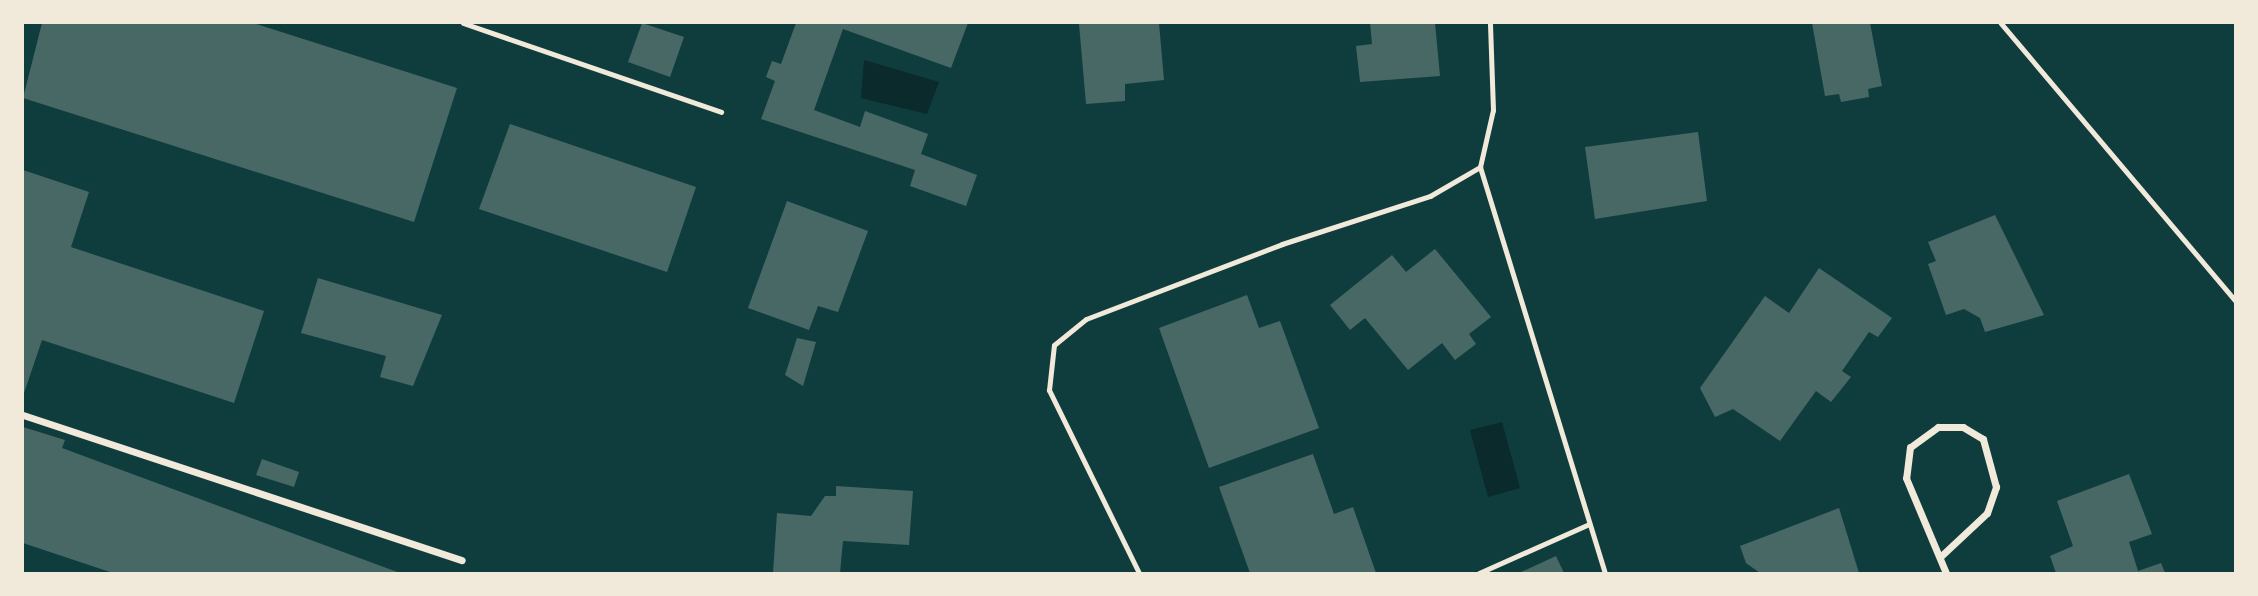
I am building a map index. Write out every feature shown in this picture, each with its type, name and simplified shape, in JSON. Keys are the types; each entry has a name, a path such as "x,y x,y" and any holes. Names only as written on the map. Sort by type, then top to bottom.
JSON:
{"street":[{"path":"23,415 463,560"},
{"path":"1940,557 1987,513 1996,487 1983,439 1963,427 1938,427 1910,447 1906,478 1946,573"}],"lane":[{"path":"463,23 721,113"},
{"path":"1490,23 1493,110 1480,167 1526,300 1605,573"},
{"path":"1139,573 1049,390 1054,345 1086,319 1282,244 1430,196 1480,167"},
{"path":"1479,573 1589,524"}],"path":[{"path":"2001,23 2235,300"}],"water":[{"path":"864,60 939,82 927,114 861,98"},
{"path":"1502,422 1520,488 1488,497 1470,430"}],"building":[{"path":"42,23 253,23 457,88 414,222 23,98"},
{"path":"642,23 684,37 670,77 628,62"},
{"path":"796,23 968,23 951,68 843,29 814,110 860,127 865,111 928,134 921,154 977,175 966,206 910,186 915,170 761,119 775,81 766,77 772,61 781,64"},
{"path":"1159,23 1164,80 1125,84 1125,101 1086,104 1079,24"},
{"path":"1370,23 1435,23 1440,76 1360,82 1356,46 1372,44"},
{"path":"1812,23 1870,23 1882,86 1868,89 1869,97 1841,102 1839,94 1825,96"},
{"path":"510,124 696,187 667,272 479,209"},
{"path":"1698,132 1707,201 1595,219 1585,147"},
{"path":"23,170 89,192 71,247 264,311 234,403 42,340 23,396"},
{"path":"787,201 868,231 838,312 818,306 809,330 748,308"},
{"path":"1995,215 2044,315 1985,332 1980,318 1964,309 1946,315 1928,264 1936,261 1928,242"},
{"path":"1435,249 1491,317 1469,334 1476,344 1455,360 1442,343 1408,370 1365,318 1350,330 1330,305 1392,255 1406,272"},
{"path":"1819,268 1892,318 1878,337 1869,332 1842,371 1851,377 1831,402 1816,391 1780,441 1733,409 1715,417 1700,388 1765,296 1789,313"},
{"path":"318,278 442,315 413,386 380,377 386,356 301,333"},
{"path":"1247,295 1259,328 1280,321 1319,428 1209,468 1159,328"},
{"path":"797,338 816,342 803,386 785,375"},
{"path":"23,427 65,440 62,448 400,573 113,573 23,543"},
{"path":"1313,454 1334,514 1353,507 1376,573 1250,573 1219,487"},
{"path":"262,459 299,472 294,487 256,475"},
{"path":"2129,474 2152,534 2129,542 2138,571 2161,563 2165,573 2056,573 2050,556 2073,546 2057,501"},
{"path":"836,486 913,491 909,545 843,541 840,573 773,573 777,513 811,516 825,496 836,496"},
{"path":"1839,508 1859,573 1760,573 1746,563 1740,546"},
{"path":"1556,556 1564,573 1519,573"}]}
